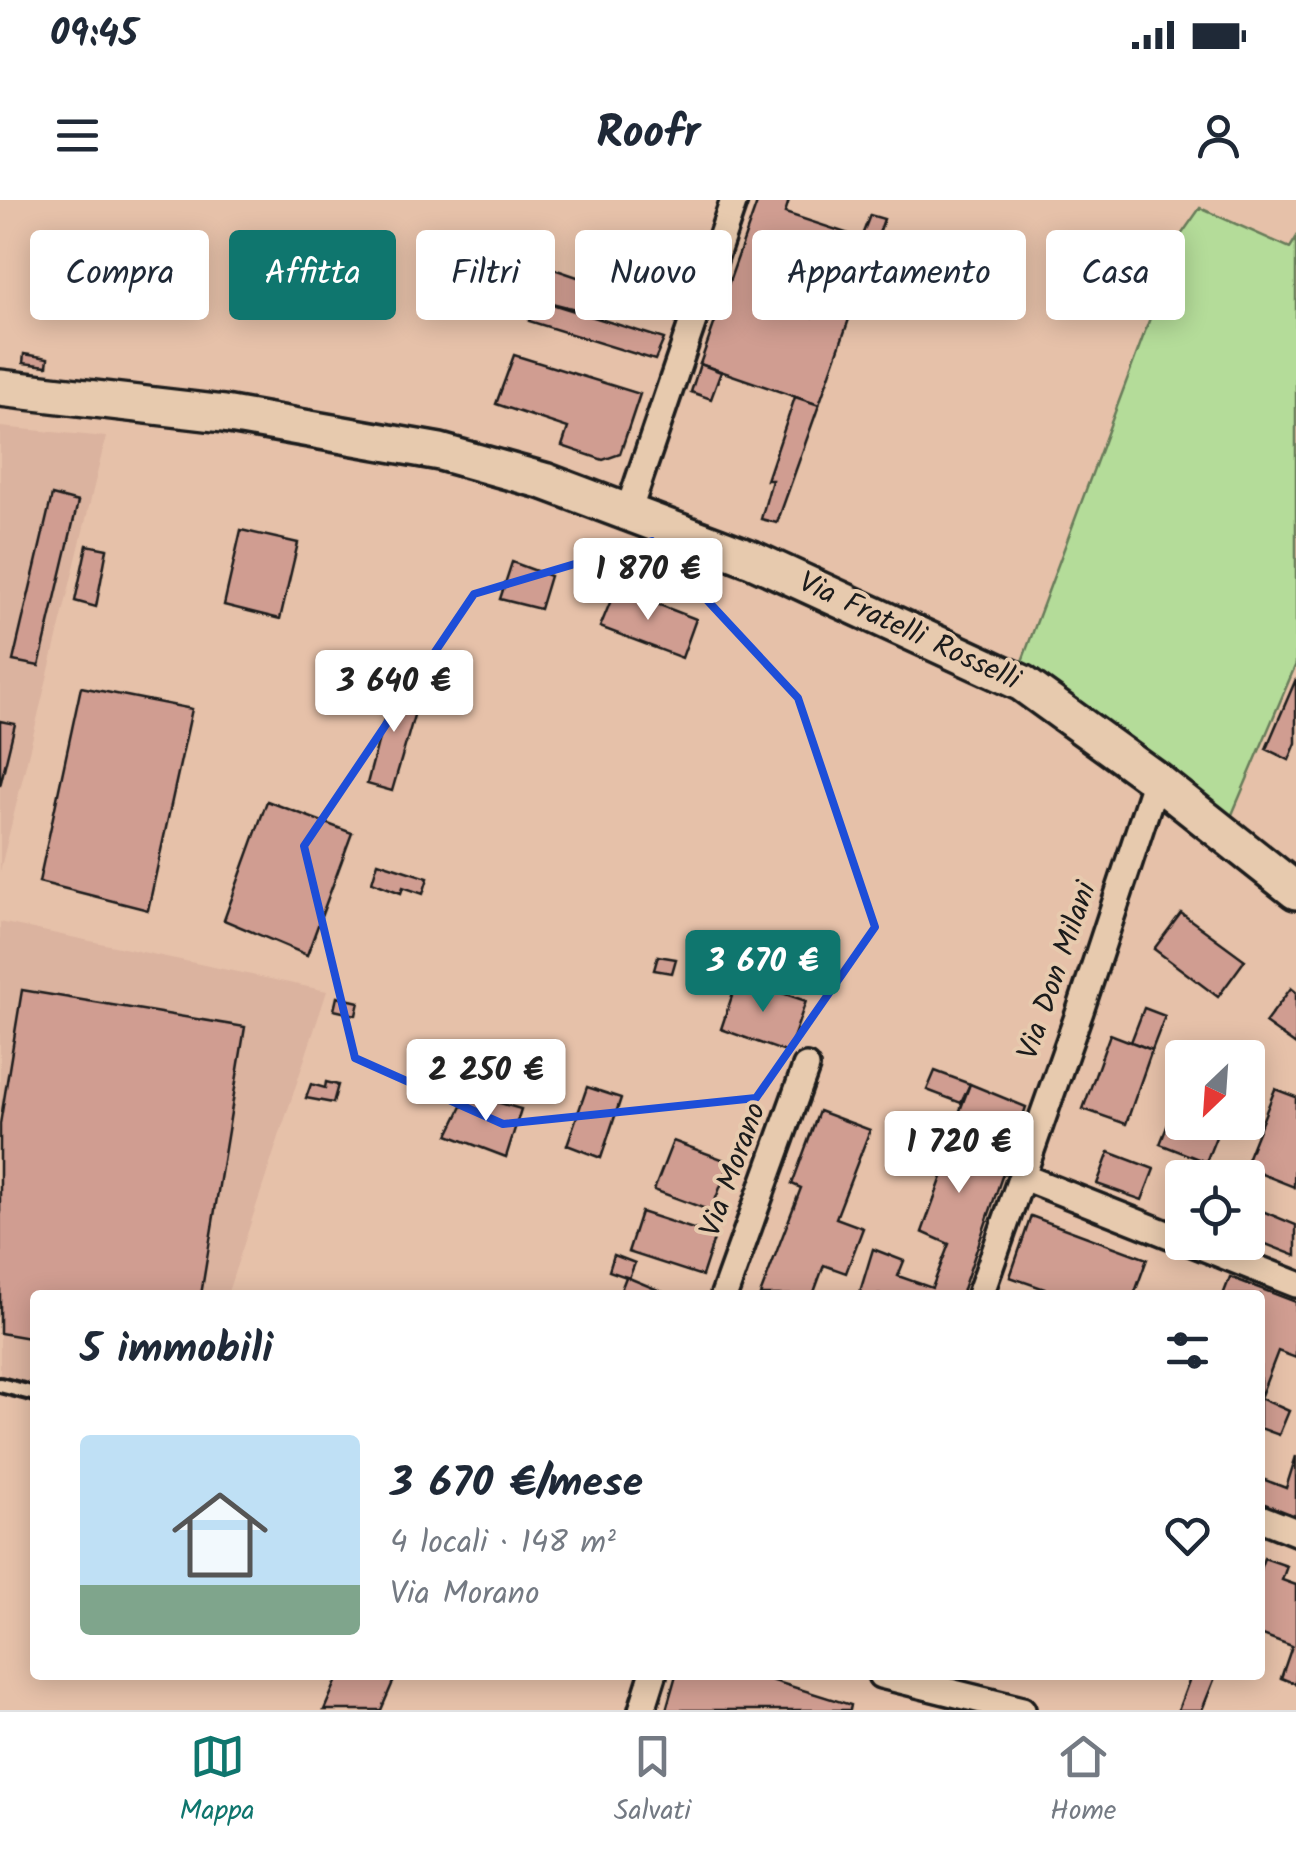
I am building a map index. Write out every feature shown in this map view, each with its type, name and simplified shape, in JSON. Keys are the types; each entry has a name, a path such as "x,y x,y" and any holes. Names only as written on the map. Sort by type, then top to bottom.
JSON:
{"main road":[{"name":"Via Fratelli Rosselli","path":"0,388 224,414 440,452 544,481 752,559 1022,683 1156,780 1296,890"}],"street":[{"path":"628,512 734,200"},
{"name":"Via Don Milani","path":"982,1290 1156,780"},
{"name":"Via Morano","path":"726,1290 806,1067"},
{"path":"1023,1177 1165,1233"},
{"path":"1235,1260 1296,1284"},
{"path":"1265,1520 1296,1532"},
{"path":"642,1710 651,1680"},
{"path":"901,1680 1022,1710"}],"lane":[{"path":"0,1385 30,1393"}],"highlighted area":[{"path":"652,541 798,698 875,927 756,1098 503,1124 355,1058 304,846 474,594"}],"shaded area":[{"path":"0,427 106,437 0,871"},
{"path":"0,922 327,991 229,1290 30,1290 30,1383 0,1375"}],"green space":[{"path":"1200,208 1290,248 1296,238 1296,664 1228,824 1021,664 1149,320 1185,320 1185,230"}],"building":[{"path":"758,200 789,200 785,213 837,230 752,230 752,320 849,320 819,405 700,364 716,320 732,320 732,274"},
{"path":"870,215 884,219 880,230 864,230"},
{"path":"555,269 575,276 575,309 555,304"},
{"path":"555,305 575,311 575,320 603,320 664,339 655,360 529,321 555,320"},
{"path":"24,354 48,358 47,366 23,363"},
{"path":"514,355 640,394 620,454 603,460 562,446 568,428 496,404"},
{"path":"700,364 721,372 711,399 691,392"},
{"path":"795,397 819,405 777,523 761,519 772,480 767,480"},
{"path":"52,495 78,502 39,666 13,661"},
{"path":"241,530 298,543 280,619 224,605"},
{"path":"87,545 107,549 96,607 75,601"},
{"path":"512,562 550,576 540,609 500,599"},
{"path":"616,588 696,619 682,658 600,627"},
{"path":"1296,679 1296,743 1289,760 1266,749"},
{"path":"394,681 422,688 392,791 367,784"},
{"path":"81,687 192,709 148,910 39,882"},
{"path":"0,721 15,724 0,786"},
{"path":"267,801 352,833 307,955 224,920"},
{"path":"378,862 428,878 423,894 403,887 401,893 372,882"},
{"path":"1181,913 1245,960 1218,997 1154,949"},
{"path":"658,956 676,959 672,973 654,970"},
{"path":"738,978 806,1001 788,1053 721,1029"},
{"path":"1291,988 1296,992 1296,1045 1265,1023"},
{"path":"22,990 245,1027 202,1290 30,1290 30,1338 0,1333 0,1124"},
{"path":"337,997 359,1002 356,1015 334,1010"},
{"path":"1144,1008 1165,1016 1152,1050 1131,1042"},
{"path":"1110,1034 1152,1050 1126,1124 1083,1109"},
{"path":"935,1071 970,1084 961,1103 927,1090"},
{"path":"326,1082 338,1085 333,1103 306,1098 311,1084 325,1088"},
{"path":"970,1084 1026,1107 963,1290 861,1290 873,1249 904,1261 898,1276 932,1288 949,1244 922,1232 950,1155 944,1153"},
{"path":"587,1087 621,1098 601,1158 567,1145"},
{"path":"1275,1089 1296,1097 1294,1187 1265,1175 1265,1160 1247,1160 1255,1140 1265,1140 1265,1114"},
{"path":"468,1094 521,1109 506,1157 448,1135"},
{"path":"819,1111 870,1130 836,1218 863,1228 846,1273 824,1265 815,1290 762,1290 801,1188 792,1184"},
{"path":"1165,1132 1165,1140 1215,1140 1207,1160 1160,1144"},
{"path":"673,1141 730,1162 711,1211 654,1190"},
{"path":"1109,1152 1154,1169 1142,1200 1097,1184"},
{"path":"641,1212 715,1236 702,1276 628,1252"},
{"path":"1265,1212 1296,1225 1296,1256 1265,1244"},
{"path":"1031,1216 1147,1259 1136,1290 1048,1290 1010,1277"},
{"path":"614,1255 635,1263 629,1278 609,1271"},
{"path":"626,1277 658,1290 621,1290"},
{"path":"1230,1277 1264,1290 1225,1290"},
{"path":"1265,1290 1296,1302 1296,1358 1278,1351 1265,1385"},
{"path":"1265,1400 1289,1411 1279,1435 1265,1430"},
{"path":"1296,1456 1296,1527 1265,1514 1265,1480 1286,1488"},
{"path":"1265,1558 1287,1566 1282,1580 1296,1585 1296,1684 1281,1678 1292,1646 1265,1636"},
{"path":"337,1680 394,1680 381,1710 324,1710"},
{"path":"675,1680 771,1680 851,1705 850,1710 666,1710"},
{"path":"1189,1680 1214,1680 1202,1710 1178,1710"}]}
